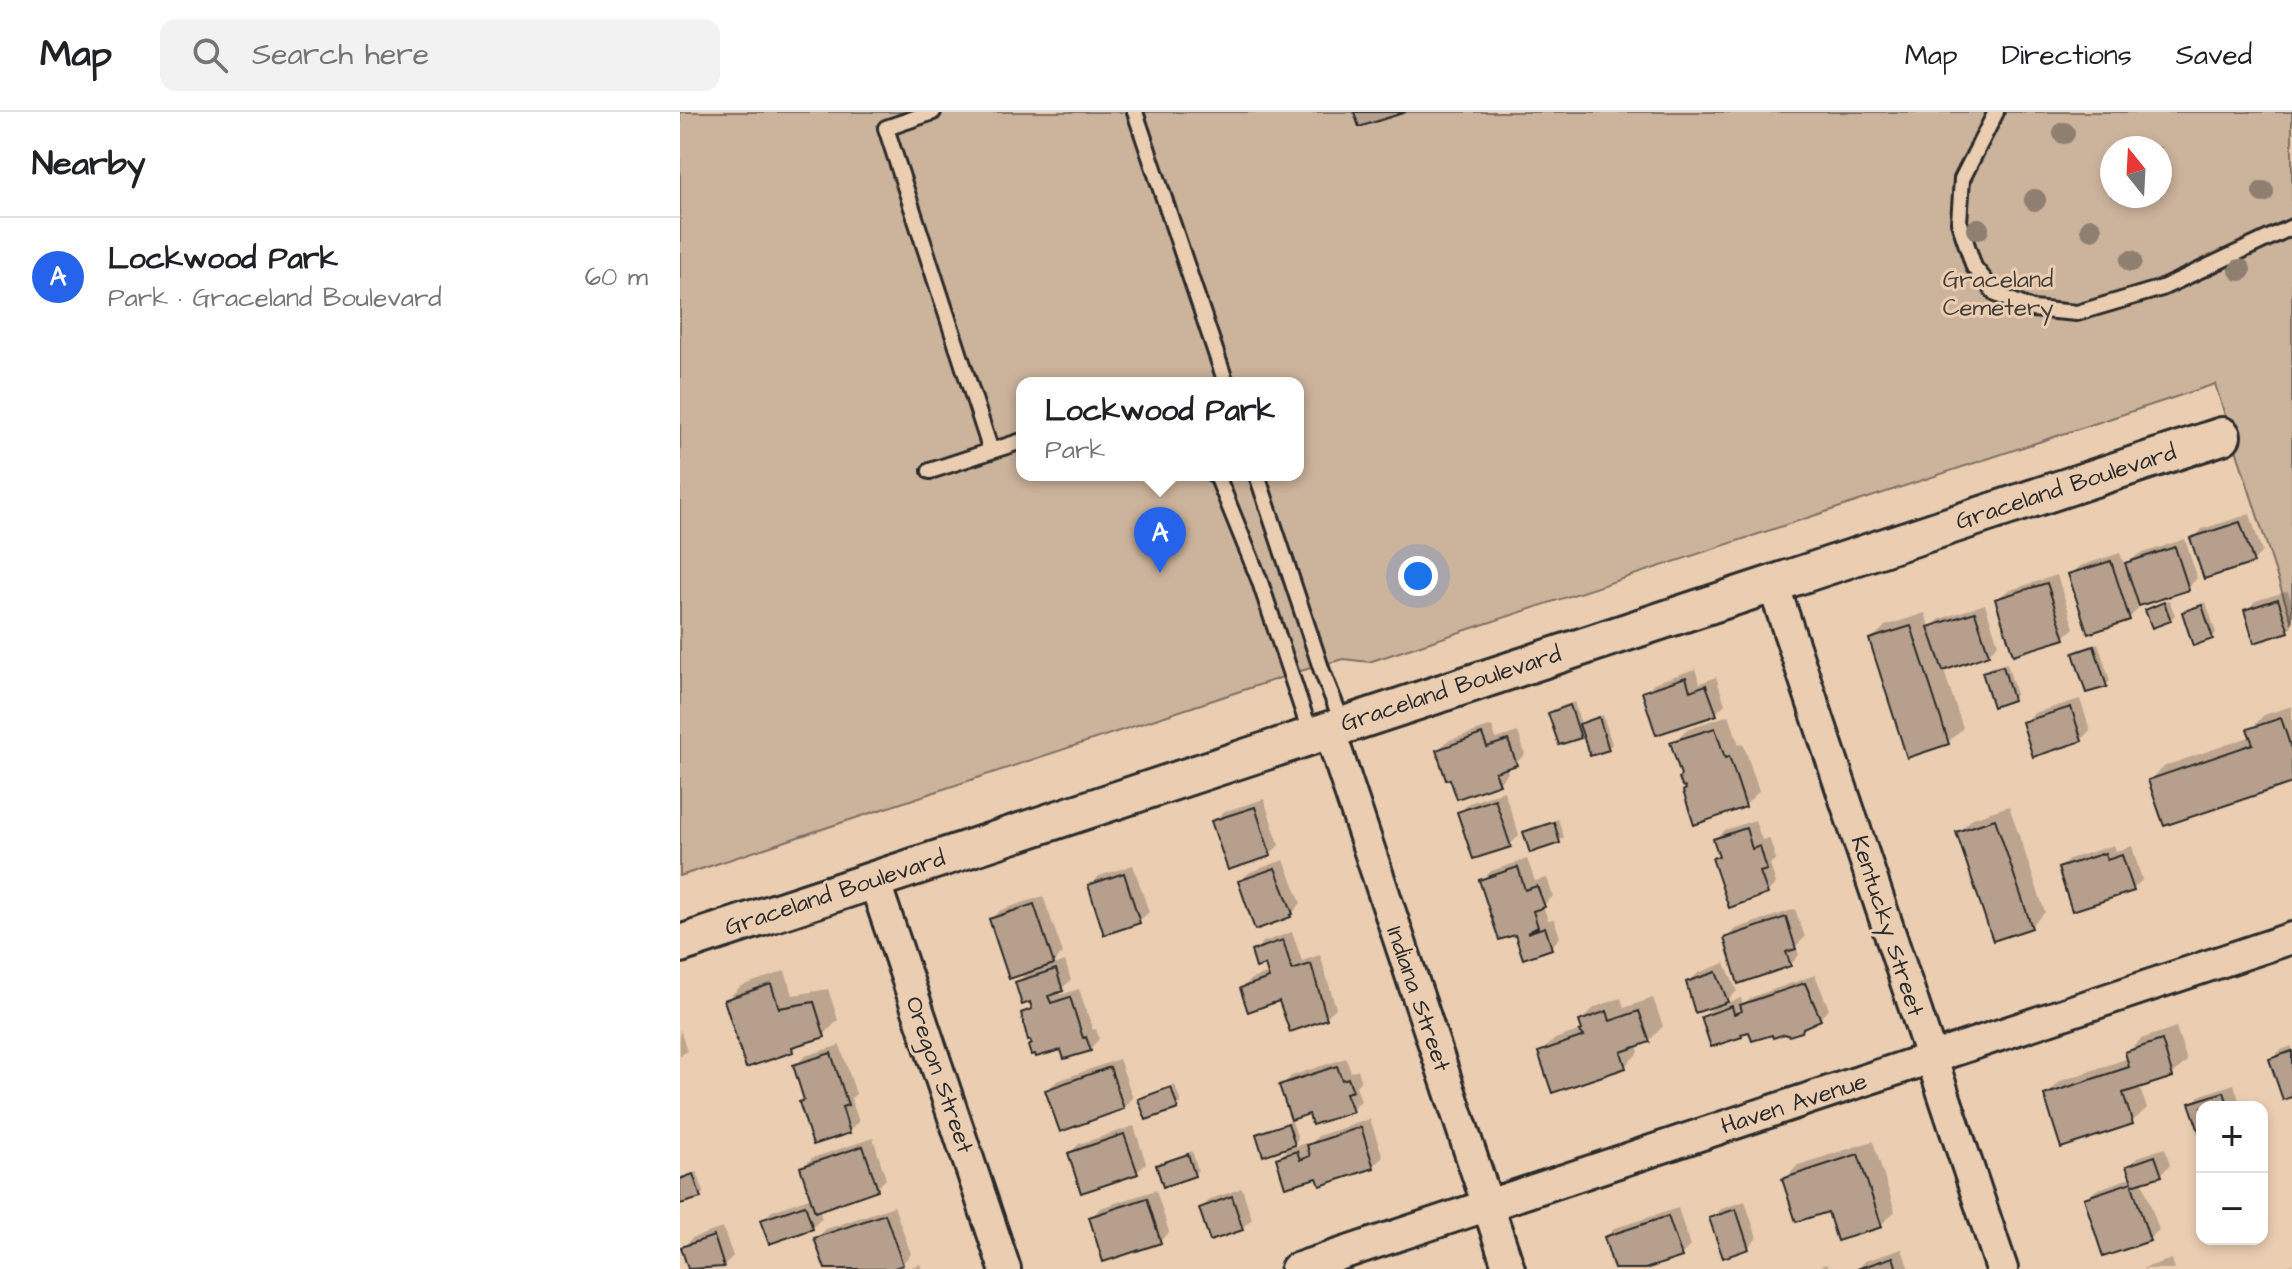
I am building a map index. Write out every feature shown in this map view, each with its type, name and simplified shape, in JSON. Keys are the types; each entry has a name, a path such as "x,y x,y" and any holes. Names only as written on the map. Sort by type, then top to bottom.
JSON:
{"street":[{"name":"Graceland Boulevard","path":"680,944 2222,436"},
{"name":"Kentucky Street","path":"1773,584 2002,1269"},
{"name":"Indiana Street","path":"1328,729 1509,1269"},
{"name":"Oregon Street","path":"874,880 1005,1269"},
{"name":"Haven Avenue","path":"1296,1269 2292,938"}],"lane":[{"path":"933,112 886,128 991,451"},
{"path":"1135,112 1224,377"},
{"path":"1996,112 1962,179 1959,222 1974,267 1996,294 2032,309 2077,313 2162,288 2292,227"},
{"path":"930,471 1016,443"},
{"path":"1219,481 1259,579 1328,729"},
{"path":"1259,481 1322,671 1328,729"}],"green space":[{"name":"Graceland Cemetery","path":"680,112 2292,112 2292,623 2215,384 1369,662 1343,659 680,876"}],"building":[{"path":"1354,112 1406,112 1359,127"},
{"path":"2240,522 2254,563 2204,579 2190,538"},
{"path":"2175,547 2189,590 2139,606 2125,563"},
{"path":"2111,561 2130,620 2088,634 2068,574"},
{"path":"2047,583 2065,639 2013,655 1995,599"},
{"path":"2278,599 2289,632 2254,643 2244,610"},
{"path":"2164,602 2171,621 2152,628 2145,610"},
{"path":"2202,605 2213,639 2193,646 2182,612"},
{"path":"1975,612 1989,655 1943,671 1928,627"},
{"path":"1911,626 1949,744 1907,758 1869,639"},
{"path":"2094,646 2107,687 2086,693 2073,653"},
{"path":"2003,666 2013,700 1993,707 1982,672"},
{"path":"1686,677 1690,691 1706,685 1717,715 1656,735 1642,692"},
{"path":"1570,705 1581,738 1559,745 1548,713"},
{"path":"2071,707 2082,741 2033,757 2022,722"},
{"path":"1599,717 1609,750 1590,756 1579,724"},
{"path":"2281,718 2292,751 2292,783 2164,826 2148,780 2253,744 2247,729"},
{"path":"1715,728 1725,758 1729,756 1746,807 1694,825 1670,742"},
{"path":"1482,734 1487,747 1508,740 1517,765 1495,772 1500,784 1457,799 1450,779 1446,780 1436,750"},
{"path":"1495,799 1511,847 1473,859 1457,812"},
{"path":"1255,807 1271,856 1228,870 1211,821"},
{"path":"1995,819 2032,928 1993,941 1956,832"},
{"path":"1554,822 1560,843 1530,853 1523,832"},
{"path":"1746,828 1752,849 1760,846 1767,870 1760,872 1768,894 1729,908 1712,858 1719,856 1713,839"},
{"path":"2105,853 2107,860 2122,855 2134,891 2072,911 2058,868"},
{"path":"1518,867 1525,890 1537,886 1545,907 1533,911 1538,927 1527,933 1545,927 1552,949 1523,959 1515,935 1499,940 1479,880"},
{"path":"1275,868 1293,914 1255,930 1238,881"},
{"path":"1124,873 1140,923 1104,935 1088,885"},
{"path":"1034,904 1054,964 1009,979 989,919"},
{"path":"1786,917 1796,949 1786,952 1791,966 1738,984 1724,938"},
{"path":"1283,940 1292,970 1311,964 1327,1019 1290,1032 1279,1001 1248,1012 1240,988 1269,978 1265,965 1256,968 1251,951"},
{"path":"1056,969 1063,991 1048,996 1051,1003 1070,997 1083,1038 1086,1037 1091,1051 1064,1059 1061,1050 1036,1057 1035,1054 1031,1055 1028,1046 1032,1044 1028,1041 1021,1013 1032,1009 1030,1002 1022,1005 1015,982"},
{"path":"1716,972 1728,1002 1695,1013 1686,982"},
{"path":"1805,983 1821,1020 1789,1036 1785,1034 1773,1038 1772,1035 1752,1041 1749,1032 1711,1047 1701,1017 1732,1006 1734,1014 1742,1011 1740,1005"},
{"path":"771,984 779,1008 814,1002 825,1037 792,1047 793,1052 746,1068 724,1000"},
{"path":"1607,1011 1610,1021 1639,1011 1650,1042 1621,1052 1626,1068 1552,1093 1538,1052 1584,1036 1579,1031 1582,1030 1579,1021"},
{"path":"2162,1040 2173,1077 2123,1093 2133,1124 2061,1148 2044,1095 2129,1067 2125,1052"},
{"path":"2292,1051 2292,1097 2283,1100 2269,1059"},
{"path":"831,1053 848,1105 842,1107 850,1133 813,1145 799,1102 804,1100 793,1065"},
{"path":"1337,1066 1342,1080 1348,1078 1353,1091 1346,1093 1353,1112 1312,1125 1309,1114 1291,1120 1279,1085"},
{"path":"1110,1067 1124,1109 1060,1132 1045,1090"},
{"path":"1171,1087 1178,1109 1146,1120 1138,1099"},
{"path":"2224,1092 2227,1101 2196,1101 2196,1123 2189,1103"},
{"path":"1288,1123 1295,1145 1263,1156 1256,1134"},
{"path":"1361,1127 1374,1168 1320,1186 1317,1178 1285,1187 1276,1158 1297,1151 1300,1160 1310,1156 1307,1145"},
{"path":"1124,1134 1138,1174 1081,1193 1068,1153"},
{"path":"863,1146 878,1190 815,1212 800,1167"},
{"path":"1188,1154 1195,1176 1163,1187 1156,1165"},
{"path":"1858,1154 1882,1227 1837,1241 1828,1212 1796,1222 1782,1179"},
{"path":"2155,1156 2162,1176 2132,1185 2150,1241 2103,1257 2084,1198 2132,1182 2126,1166"},
{"path":"693,1174 701,1198 680,1204 680,1179"},
{"path":"1232,1196 1243,1230 1210,1241 1199,1208"},
{"path":"1147,1198 1161,1243 1103,1262 1089,1217"},
{"path":"805,1205 813,1229 769,1244 760,1220"},
{"path":"1736,1209 1749,1249 1723,1258 1709,1218"},
{"path":"885,1214 903,1265 892,1269 825,1269 814,1238"},
{"path":"1668,1216 1682,1257 1645,1269 1614,1269 1604,1237"},
{"path":"714,1236 724,1267 688,1269 681,1247"},
{"path":"1893,1257 1897,1269 1857,1269"}],"place":[{"name":"Lockwood Park","path":"1160,573"}]}
